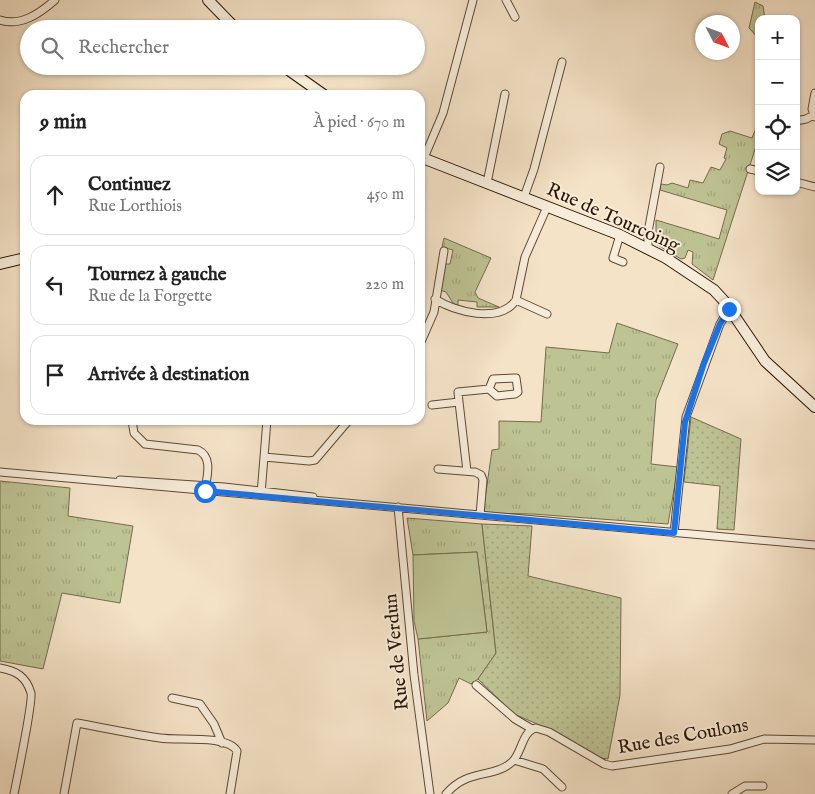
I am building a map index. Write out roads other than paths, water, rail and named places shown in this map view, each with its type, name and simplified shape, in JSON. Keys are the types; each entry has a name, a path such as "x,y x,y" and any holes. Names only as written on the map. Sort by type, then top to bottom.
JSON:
{"main road":[{"path":"208,0 227,20"},
{"path":"296,75 317,90"},
{"name":"Rue de Tourcoing","path":"425,159 620,235 648,248 708,285 729,309 760,355 777,374 815,407"},
{"path":"0,264 20,259"},
{"name":"Rue de Tourcoing","path":"760,355 815,400"}],"street":[{"path":"22,20 27,19 55,0"},
{"path":"425,152 443,113 473,0"},
{"path":"506,0 515,18"},
{"path":"0,20 12,22 20,20"},
{"path":"524,198 534,169 562,62"},
{"path":"800,120 806,120 814,116 812,109 815,93"},
{"path":"487,183 506,94"},
{"path":"648,248 648,232 655,208 660,167"},
{"path":"750,169 755,170"},
{"path":"800,183 815,187"},
{"path":"435,299 457,310 491,313 507,309 516,300 523,262 547,207"},
{"path":"620,235 613,258 622,262"},
{"path":"425,333 434,312 444,251"},
{"path":"516,300 547,314"},
{"path":"674,533 685,422 708,355 723,318 729,309"},
{"path":"467,468 458,392 489,389"},
{"path":"432,405 459,402"},
{"path":"133,425 134,432 145,444 198,450 204,453 208,465 205,488"},
{"path":"262,493 267,425"},
{"path":"264,457 315,460 344,425"},
{"path":"438,469 467,468 477,472 483,478 480,515"},
{"path":"0,472 101,481 137,480 205,488 302,495 330,501 815,545"},
{"name":"Rue de Verdun","path":"398,507 416,684 430,794"},
{"path":"0,668 14,670 22,676 32,696 14,794"},
{"name":"Rue des Coulons","path":"476,686 515,720 532,729 540,728 549,732 604,764 612,766 730,749 764,739 815,740"},
{"path":"172,698 202,706 214,724 222,743"},
{"path":"64,794 77,723 162,739 186,737 234,746 237,751 230,794"},
{"path":"446,794 459,781 502,768 514,760 532,729"},
{"path":"514,760 543,769 562,788"},
{"path":"732,794 745,786 763,786"}]}
